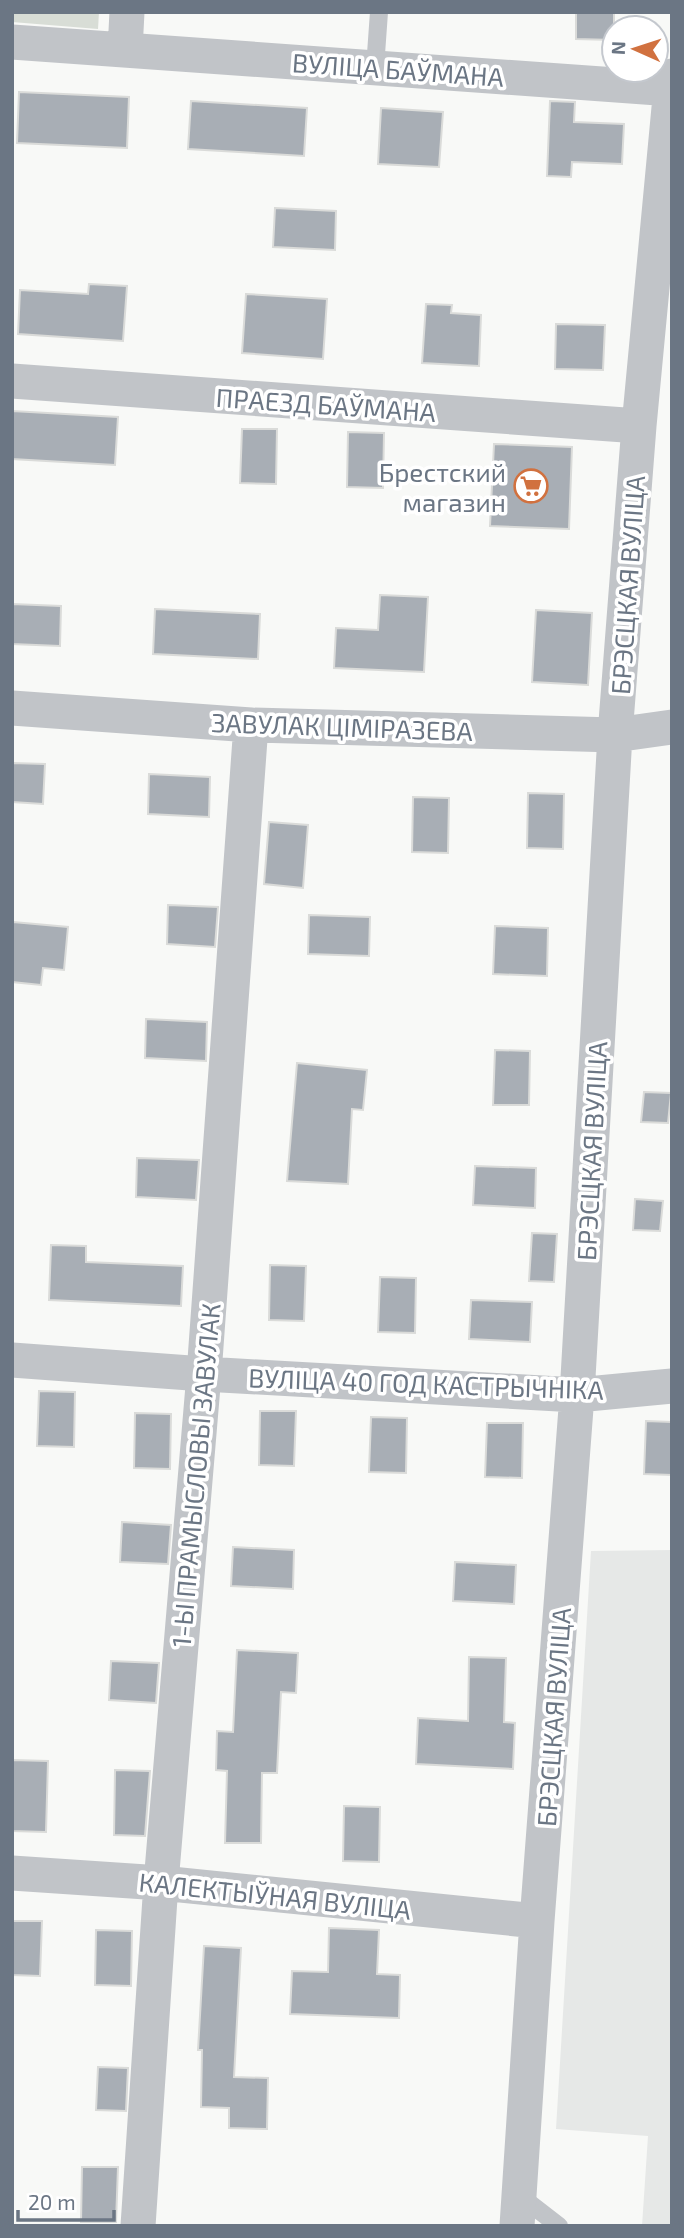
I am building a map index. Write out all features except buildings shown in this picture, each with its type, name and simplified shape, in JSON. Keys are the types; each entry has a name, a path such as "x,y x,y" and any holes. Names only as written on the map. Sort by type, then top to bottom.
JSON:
{"street":[{"path":"125,50 127,12"},
{"name":"ВУЛІЦА БАЎМАНА","path":"12,42 375,68 671,85"},
{"name":"БРЭСЦКАЯ ВУЛІЦА","path":"518,2210 577,1395 615,735 639,426 671,85"},
{"name":"ПРАЕЗД БАЎМАНА","path":"12,381 639,426"},
{"name":"ЗАВУЛАК ЦІМІРАЗЕВА","path":"12,708 251,725 615,735 672,727"},
{"name":"1-Ы ПРАМЫСЛОВЫ ЗАВУЛАК","path":"138,2226 161,1883 204,1374 251,725"},
{"name":"ВУЛІЦА 40 ГОД КАСТРЫЧНІКА","path":"12,1360 204,1374 577,1395 672,1385"},
{"name":"КАЛЕКТЫЎНАЯ ВУЛІЦА","path":"12,1873 161,1883 537,1921"}],"lane":[{"path":"375,68 379,12"},
{"path":"518,2210 559,2226"}],"shaded area":[{"path":"12,12 99,12 98,29 12,22"},
{"path":"672,1550 672,2226 642,2226 648,2136 556,2129 591,1551"}],"place":[{"name":"Брестский магазин","path":"531,486"}]}
